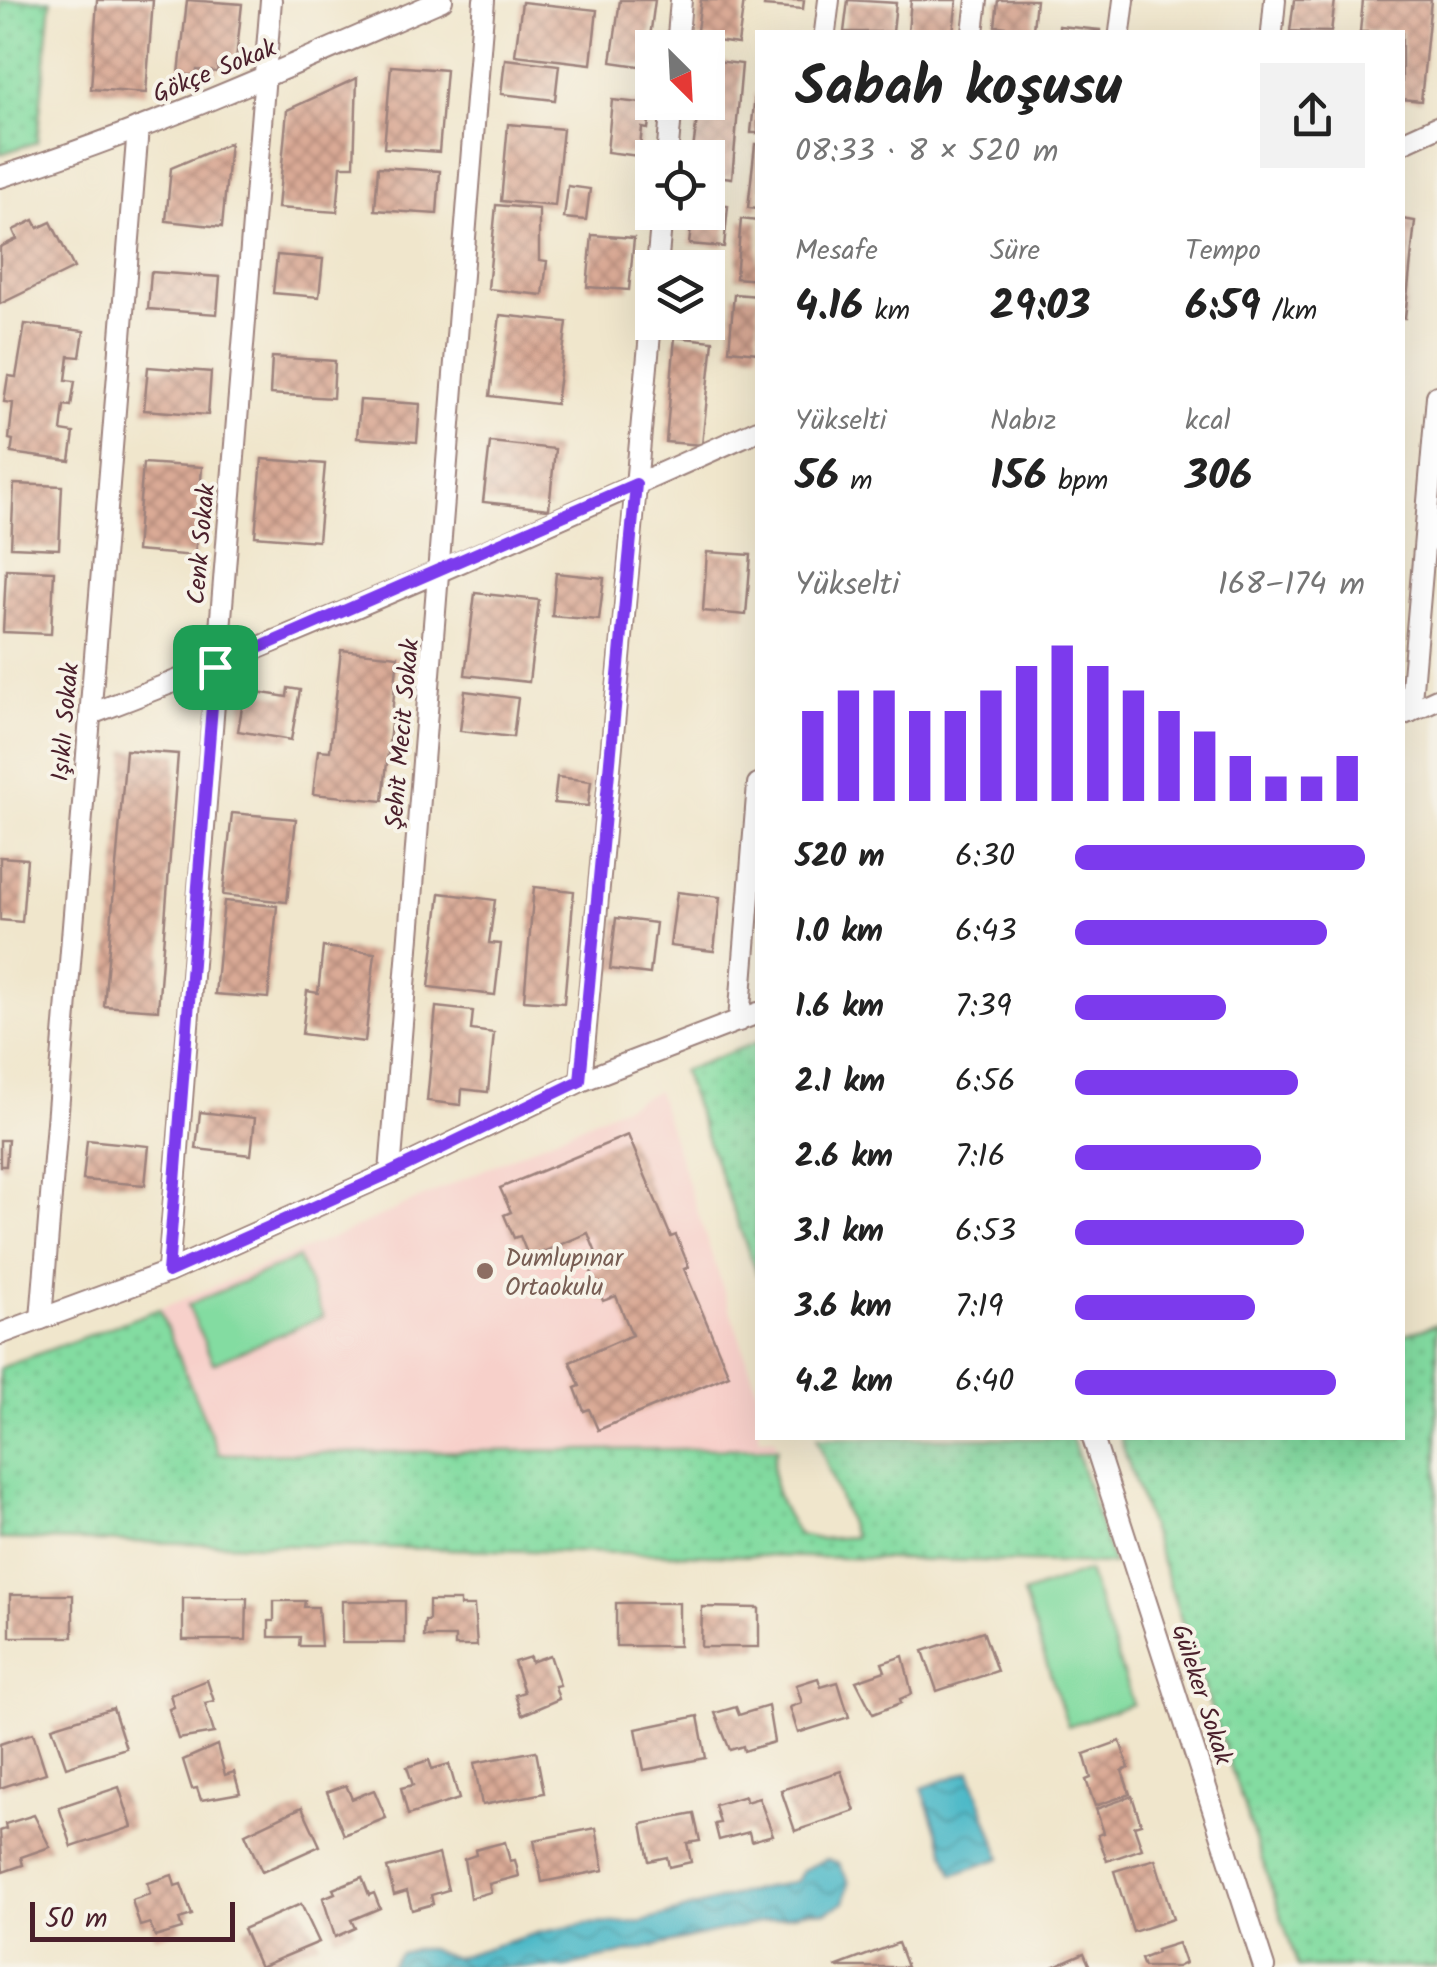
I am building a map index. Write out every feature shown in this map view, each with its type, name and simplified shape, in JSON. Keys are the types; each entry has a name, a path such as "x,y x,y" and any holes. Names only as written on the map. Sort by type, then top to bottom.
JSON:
{"street":[{"name":"Cenk Sokak","path":"168,1272 271,0"},
{"name":"Gökçe Sokak","path":"0,177 264,78 442,0"},
{"name":"Şehit Mecit Sokak","path":"390,1173 484,0"},
{"path":"679,30 682,0"},
{"path":"825,30 829,0"},
{"path":"974,30 977,0"},
{"path":"1120,30 1124,0"},
{"path":"1272,30 1275,0"},
{"path":"1405,141 1437,127"},
{"name":"Işıklı Sokak","path":"41,1320 138,128"},
{"path":"580,1081 649,340"},
{"path":"1437,396 1406,713 1437,699"},
{"path":"91,714 215,667 755,431"},
{"path":"0,1334 168,1272 390,1173 580,1081 748,1017 755,854"},
{"name":"Güleker Sokak","path":"1094,1440 1264,1967"}],"shaded area":[{"name":"Dumlupınar Ortaokulu","path":"657,1091 755,1384 755,1440 775,1440 777,1448 219,1454 159,1309 344,1233"}],"green space":[{"path":"0,0 51,0 37,142 0,154"},
{"path":"755,1043 755,1270 682,1071"},
{"path":"298,1258 323,1316 213,1363 188,1305"},
{"path":"159,1309 219,1454 777,1448 773,1472 781,1504 799,1535 819,1539 854,1537 818,1440 1073,1440 1113,1564 0,1539 0,1368"},
{"path":"1437,1324 1437,1967 1298,1967 1121,1440 1405,1440 1405,1334"},
{"path":"1088,1571 1133,1704 1068,1726 1023,1594"}],"water":[{"path":"970,1771 1001,1858 953,1875 922,1788"},
{"path":"827,1859 839,1863 849,1883 844,1903 826,1912 810,1910 565,1967 389,1967 400,1953 414,1949 429,1949 454,1958 537,1933 586,1924 642,1922 797,1881 803,1870"}],"building":[{"path":"97,0 153,0 146,93 91,89"},
{"path":"187,0 242,4 235,68 218,66 217,72 197,70 196,76 179,74"},
{"path":"620,0 655,0 651,30 635,30 635,65 611,62"},
{"path":"701,0 744,0 738,44 725,42 725,30 697,30"},
{"path":"765,0 804,0 803,9 764,6"},
{"path":"848,0 896,3 893,30 844,30"},
{"path":"911,0 957,0 953,30 908,30"},
{"path":"998,0 1036,0 1033,29 995,26"},
{"path":"1294,0 1335,0 1331,30 1290,30"},
{"path":"1363,0 1431,0 1421,101 1405,99 1405,30 1360,30"},
{"path":"522,2 597,10 591,64 515,55"},
{"path":"1059,26 1100,30 1059,30"},
{"path":"505,59 559,65 555,100 501,94"},
{"path":"725,62 742,64 732,178 725,177 725,140 694,140 697,120 725,120"},
{"path":"391,66 446,70 439,152 384,148"},
{"path":"357,78 354,166 341,166 337,212 278,208 287,110"},
{"path":"755,94 755,133 751,133"},
{"path":"612,100 635,102 635,120 649,120 648,129 642,128 641,140 635,140 635,156 607,152"},
{"path":"508,124 563,129 555,206 501,201"},
{"path":"230,143 222,227 166,221 171,168"},
{"path":"755,144 755,209 748,208"},
{"path":"378,167 440,171 437,214 375,210"},
{"path":"568,186 590,189 586,220 564,218"},
{"path":"496,205 539,209 539,260 547,261 543,295 488,289"},
{"path":"725,206 728,206 724,247 689,244 691,230 725,230"},
{"path":"741,219 755,221 755,280 736,278"},
{"path":"1405,219 1415,221 1405,318"},
{"path":"34,220 38,228 51,222 74,268 0,304 0,247 17,239 13,230"},
{"path":"592,235 634,238 629,290 587,287"},
{"path":"277,255 323,259 319,297 273,293"},
{"path":"151,272 220,277 217,314 148,309"},
{"path":"734,294 755,296 755,353 729,350"},
{"path":"500,315 567,322 556,404 490,396"},
{"path":"25,324 84,331 80,357 69,356 66,380 75,381 71,406 64,405 61,431 74,433 70,461 11,453 13,403 4,402 8,376 16,377"},
{"path":"675,340 713,341 702,445 666,442"},
{"path":"272,357 335,361 333,398 270,394"},
{"path":"148,367 211,372 208,415 144,410"},
{"path":"360,400 420,404 417,442 357,438"},
{"path":"490,442 555,449 549,509 483,502"},
{"path":"262,459 325,464 318,541 255,536"},
{"path":"143,463 202,467 195,556 136,551"},
{"path":"14,484 62,486 59,549 11,547"},
{"path":"707,552 751,555 746,615 703,611"},
{"path":"6,569 54,571 51,634 3,632"},
{"path":"556,573 604,578 599,620 552,616"},
{"path":"475,593 539,600 529,682 465,675"},
{"path":"341,650 398,656 383,801 313,794 318,750 330,751"},
{"path":"288,688 300,690 291,740 238,731 245,690 287,697"},
{"path":"465,691 518,698 513,737 460,731"},
{"path":"126,750 178,754 158,1010 104,1006"},
{"path":"557,777 591,781 588,806 554,803"},
{"path":"232,813 296,819 287,902 223,895"},
{"path":"0,857 27,859 22,922 0,920"},
{"path":"534,887 574,891 564,1003 524,1000"},
{"path":"677,892 720,897 714,951 670,946"},
{"path":"440,893 495,900 489,943 501,944 495,995 429,987"},
{"path":"224,901 277,906 268,998 215,994"},
{"path":"616,918 656,923 650,974 610,969"},
{"path":"323,947 375,953 365,1042 302,1034 307,991 318,993"},
{"path":"436,1007 473,1011 471,1030 494,1033 488,1092 462,1089 461,1105 427,1101"},
{"path":"200,1112 255,1118 251,1155 196,1149"},
{"path":"628,1135 671,1237 676,1235 689,1267 684,1269 729,1375 598,1430 589,1409 584,1411 575,1388 580,1386 570,1362 632,1335 616,1296 603,1301 591,1272 602,1268 588,1233 529,1258 520,1236 514,1238 504,1215 511,1212 500,1188"},
{"path":"0,1140 8,1140 6,1166 0,1166"},
{"path":"87,1140 149,1146 145,1185 83,1180"},
{"path":"10,1595 73,1595 73,1637 10,1637"},
{"path":"183,1598 247,1598 246,1640 183,1640"},
{"path":"274,1601 305,1601 304,1607 318,1607 321,1646 299,1646 300,1637 269,1637"},
{"path":"342,1601 405,1601 405,1643 342,1643"},
{"path":"429,1601 460,1601 460,1606 474,1606 477,1646 455,1646 455,1637 424,1637"},
{"path":"616,1603 679,1603 679,1646 616,1646"},
{"path":"702,1607 759,1608 759,1647 701,1647"},
{"path":"983,1631 997,1671 937,1691 923,1651"},
{"path":"550,1655 560,1685 555,1686 559,1699 522,1715 515,1695 524,1692 514,1662 530,1657 531,1662"},
{"path":"903,1656 912,1694 873,1714 856,1681 885,1671 882,1663"},
{"path":"818,1678 821,1687 838,1682 849,1717 798,1733 790,1707 802,1703 796,1685"},
{"path":"207,1680 214,1701 205,1703 214,1733 178,1739 169,1709 174,1707 170,1695"},
{"path":"768,1706 774,1742 744,1751 743,1746 730,1750 715,1713 736,1707 739,1715"},
{"path":"113,1708 126,1748 66,1767 52,1727"},
{"path":"698,1716 706,1758 644,1770 636,1729"},
{"path":"33,1733 46,1773 0,1788 0,1744"},
{"path":"1120,1741 1129,1768 1122,1771 1130,1794 1095,1806 1086,1780 1091,1778 1084,1754"},
{"path":"217,1745 225,1775 234,1772 240,1793 201,1800 197,1788 192,1789 183,1760"},
{"path":"536,1751 544,1793 482,1805 474,1763"},
{"path":"429,1760 432,1769 449,1764 459,1799 408,1815 401,1788 413,1785 407,1767"},
{"path":"841,1771 855,1811 795,1831 781,1790"},
{"path":"346,1785 352,1799 374,1790 386,1818 344,1835 327,1792"},
{"path":"119,1787 132,1827 72,1847 59,1807"},
{"path":"745,1796 746,1802 759,1798 773,1835 751,1841 749,1832 719,1840 715,1805"},
{"path":"1132,1796 1141,1824 1134,1826 1142,1849 1107,1861 1098,1835 1104,1833 1096,1809"},
{"path":"302,1807 320,1846 262,1872 245,1834"},
{"path":"694,1814 700,1841 687,1843 691,1862 669,1867 667,1857 649,1861 642,1824"},
{"path":"34,1815 50,1847 21,1857 23,1865 3,1872 0,1831 6,1829 5,1824"},
{"path":"596,1828 604,1870 542,1882 534,1840"},
{"path":"505,1842 519,1876 489,1884 491,1892 470,1898 464,1859 476,1855 475,1850"},
{"path":"439,1854 448,1890 431,1895 433,1904 412,1910 407,1891 394,1895 387,1868"},
{"path":"1155,1859 1173,1919 1133,1932 1114,1871"},
{"path":"172,1875 175,1886 181,1884 192,1915 179,1919 182,1929 155,1937 150,1923 140,1926 132,1900 150,1894 147,1883"},
{"path":"362,1877 380,1908 351,1920 355,1928 335,1937 323,1898 335,1893 333,1889"},
{"path":"301,1904 319,1942 260,1967 243,1929"},
{"path":"898,1943 907,1967 835,1967"},
{"path":"1178,1943 1185,1963 1177,1967 1144,1967 1141,1959"},
{"path":"1084,1953 1090,1967 1052,1967"}],"place":[{"name":"Dumlupınar Ortaokulu","path":"485,1271"}],"route":[{"path":"636,484 580,1081 390,1173 168,1272 178,1151 215,667 636,484"}]}
